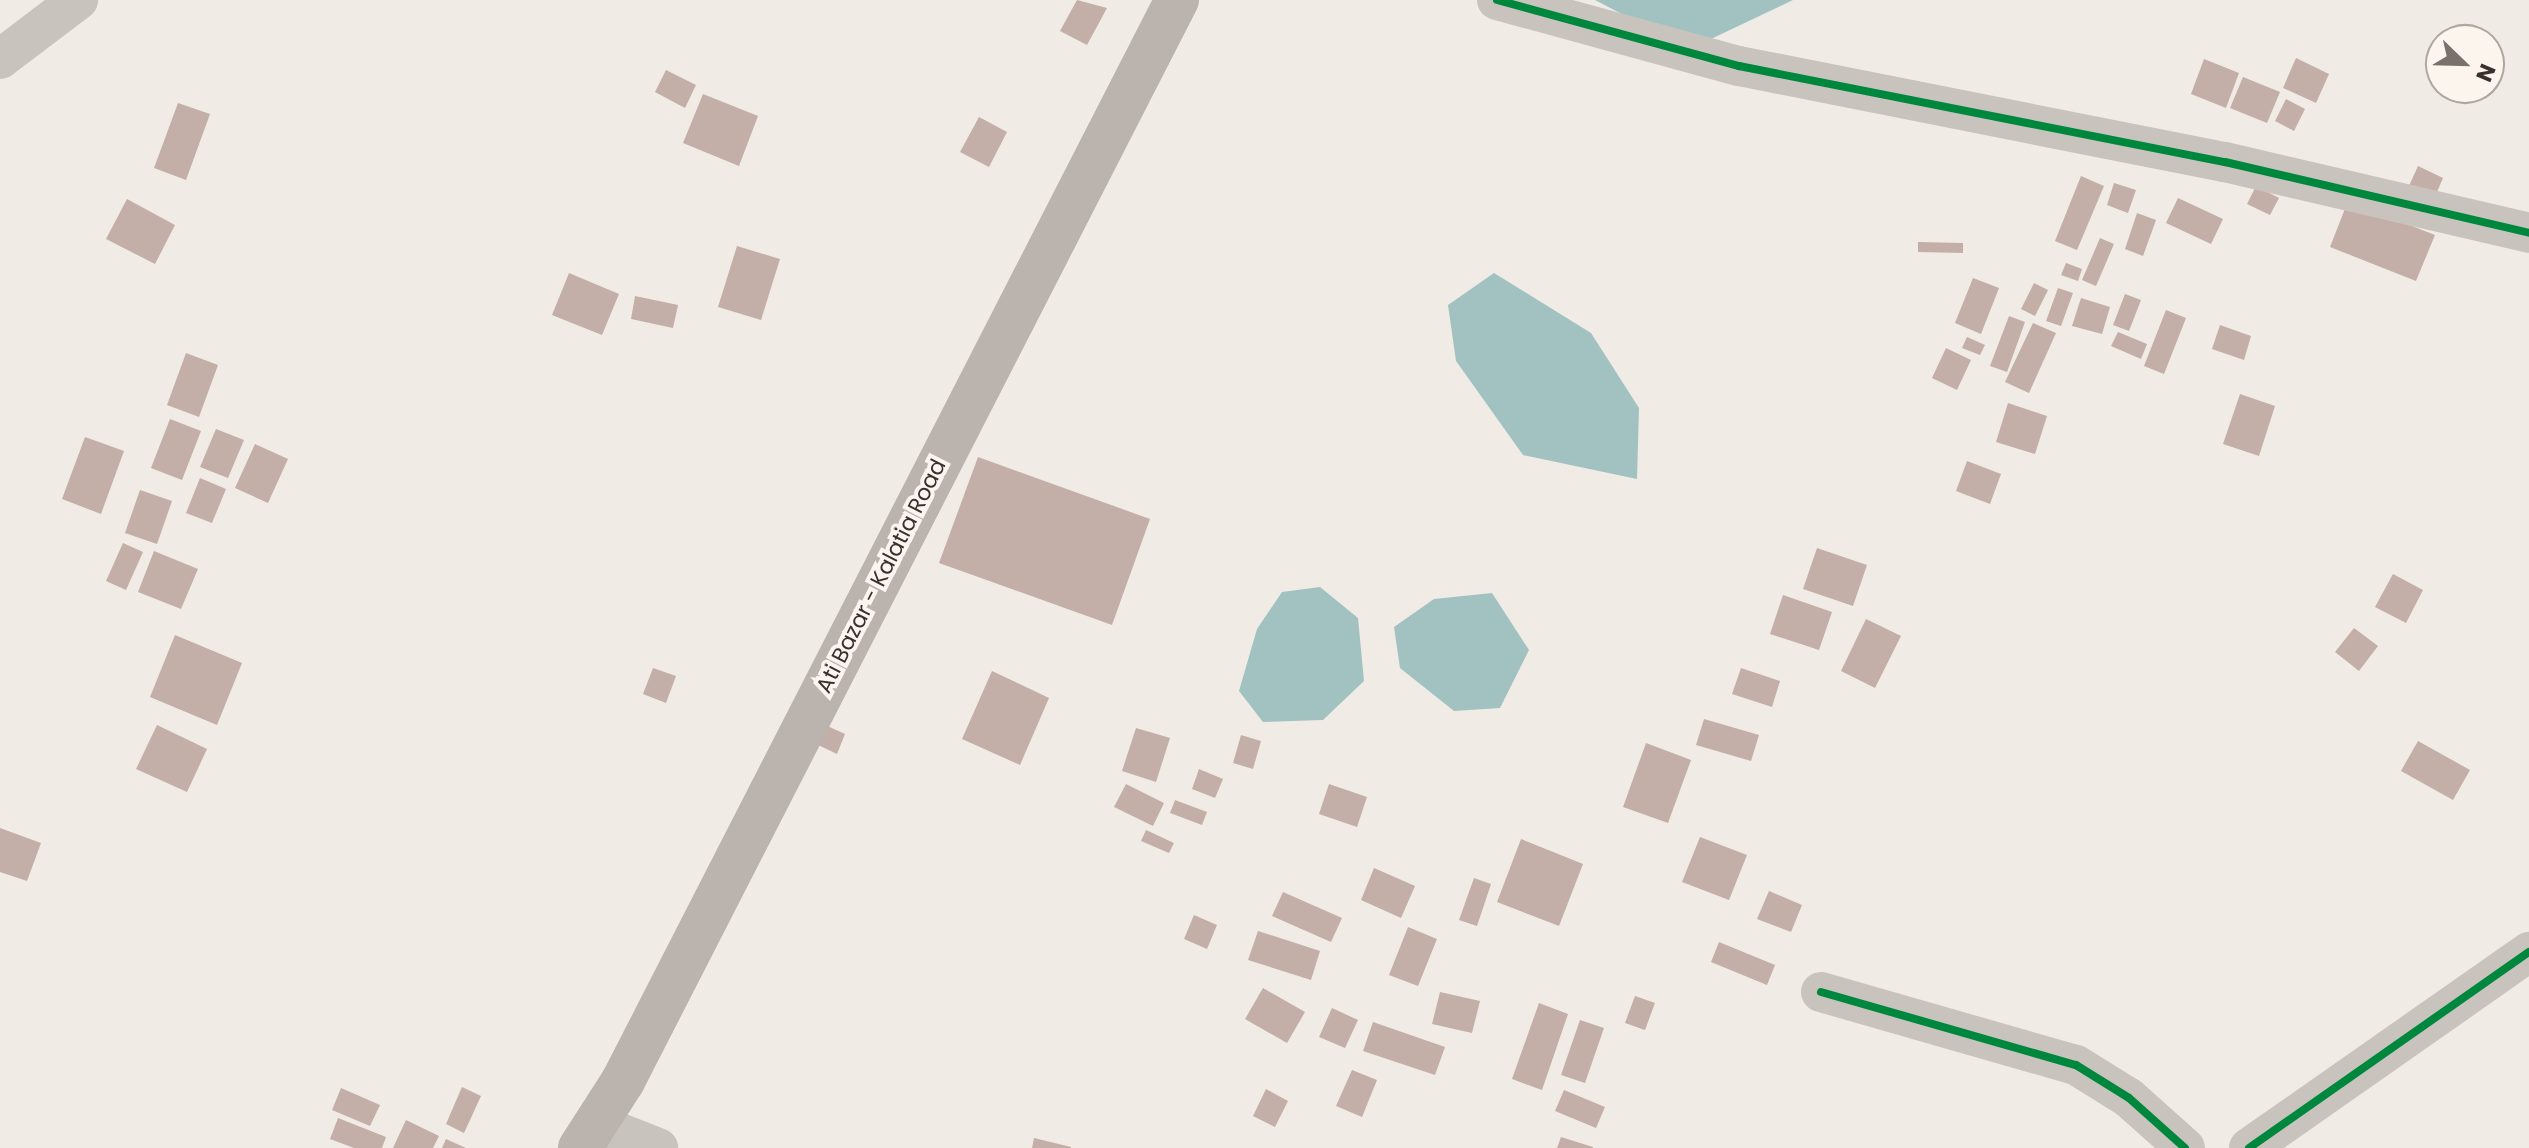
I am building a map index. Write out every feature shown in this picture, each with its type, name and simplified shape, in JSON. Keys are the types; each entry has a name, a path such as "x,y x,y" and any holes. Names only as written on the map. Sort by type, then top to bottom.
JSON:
{"main road":[{"name":"Ati Bazar - Kalatia Road","path":"588,1136 623,1081 1177,0"}],"street":[{"path":"0,59 78,0"},
{"path":"1497,0 1739,66 2225,162 2529,233"},
{"path":"2249,1148 2529,952"},
{"path":"1821,992 2076,1065 2129,1098 2185,1148"},
{"path":"588,1136 658,1148"}],"water":[{"path":"1595,0 1793,0 1713,38 1662,35"},
{"path":"1494,273 1591,333 1639,408 1637,479 1523,455 1456,361 1448,305"},
{"path":"1320,587 1358,618 1364,681 1323,720 1263,722 1239,691 1257,629 1282,592"},
{"path":"1492,593 1529,650 1500,708 1454,711 1400,668 1394,627 1434,599"}],"building":[{"path":"1077,0 1107,8 1087,45 1060,31"},
{"path":"2296,58 2329,74 2316,103 2283,88"},
{"path":"2204,59 2239,73 2226,108 2191,94"},
{"path":"666,70 696,85 685,108 655,92"},
{"path":"2243,77 2280,92 2267,123 2230,108"},
{"path":"703,94 758,116 739,166 683,143"},
{"path":"2286,99 2305,109 2294,131 2275,121"},
{"path":"178,103 210,114 186,180 154,168"},
{"path":"979,117 1007,132 989,167 960,152"},
{"path":"2418,166 2443,178 2430,208 2404,197"},
{"path":"2081,176 2104,186 2077,250 2055,241"},
{"path":"2114,183 2136,190 2128,213 2107,205"},
{"path":"2256,186 2279,198 2270,215 2247,204"},
{"path":"2178,198 2223,219 2211,244 2166,223"},
{"path":"127,199 175,225 155,264 106,239"},
{"path":"2348,201 2435,235 2416,281 2330,247"},
{"path":"2137,213 2156,220 2143,256 2125,249"},
{"path":"2100,238 2114,244 2096,286 2082,280"},
{"path":"1918,242 1963,243 1963,253 1918,252"},
{"path":"737,246 780,259 761,320 718,307"},
{"path":"2066,263 2082,269 2078,281 2061,275"},
{"path":"569,273 619,294 602,335 552,315"},
{"path":"1973,278 1999,288 1981,334 1955,323"},
{"path":"2034,283 2048,290 2035,316 2021,309"},
{"path":"2058,288 2073,293 2061,326 2046,321"},
{"path":"2125,294 2141,300 2129,331 2113,325"},
{"path":"635,296 678,305 673,328 631,319"},
{"path":"2081,298 2110,307 2102,334 2072,326"},
{"path":"2166,310 2186,318 2164,374 2144,366"},
{"path":"2009,316 2025,322 2007,372 1990,366"},
{"path":"2033,323 2056,333 2029,393 2005,382"},
{"path":"2220,325 2251,336 2244,360 2212,349"},
{"path":"2118,332 2147,344 2141,359 2111,346"},
{"path":"1967,337 1985,345 1980,355 1962,348"},
{"path":"1946,348 1971,360 1957,390 1932,378"},
{"path":"186,353 218,365 199,417 167,405"},
{"path":"2240,394 2275,406 2259,456 2223,444"},
{"path":"2008,403 2047,416 2035,454 1996,442"},
{"path":"170,419 201,431 182,480 151,468"},
{"path":"216,429 244,440 228,478 200,467"},
{"path":"85,437 124,451 101,514 62,499"},
{"path":"255,444 288,459 268,503 235,488"},
{"path":"978,457 1150,519 1112,625 939,563"},
{"path":"1967,461 2001,474 1990,504 1956,491"},
{"path":"200,478 226,489 212,523 186,513"},
{"path":"140,490 172,501 157,544 125,533"},
{"path":"123,543 143,552 126,590 106,581"},
{"path":"1817,548 1867,565 1853,606 1803,589"},
{"path":"154,551 198,569 181,609 138,592"},
{"path":"2393,574 2423,590 2406,623 2375,607"},
{"path":"1783,595 1832,612 1819,650 1770,634"},
{"path":"1866,619 1901,636 1875,688 1841,671"},
{"path":"2354,628 2378,646 2359,671 2335,652"},
{"path":"175,635 242,663 217,725 150,697"},
{"path":"653,668 676,676 666,703 643,694"},
{"path":"1741,668 1780,681 1772,707 1732,694"},
{"path":"992,671 1049,698 1020,765 962,739"},
{"path":"1704,719 1759,735 1751,761 1696,745"},
{"path":"823,724 845,734 837,754 814,743"},
{"path":"157,725 207,749 187,792 136,769"},
{"path":"1136,728 1170,738 1156,782 1122,771"},
{"path":"1241,735 1261,741 1253,769 1233,763"},
{"path":"2418,741 2470,770 2453,800 2401,771"},
{"path":"1646,743 1691,760 1668,823 1623,807"},
{"path":"1199,769 1223,779 1215,798 1192,789"},
{"path":"1126,784 1164,803 1153,826 1114,807"},
{"path":"1329,784 1367,797 1357,827 1319,814"},
{"path":"1175,800 1207,812 1202,825 1170,813"},
{"path":"0,828 41,843 27,881 0,872"},
{"path":"1146,830 1174,843 1169,853 1141,841"},
{"path":"1700,837 1747,855 1729,900 1682,882"},
{"path":"1521,839 1583,864 1559,926 1497,902"},
{"path":"1374,868 1415,886 1401,918 1361,900"},
{"path":"1474,878 1491,884 1477,926 1459,920"},
{"path":"1769,891 1802,905 1791,932 1757,919"},
{"path":"1283,892 1342,918 1331,942 1272,916"},
{"path":"1194,915 1217,925 1207,949 1184,939"},
{"path":"1408,927 1437,939 1418,986 1389,975"},
{"path":"1258,931 1320,951 1311,980 1248,960"},
{"path":"1719,942 1775,965 1767,985 1711,962"},
{"path":"1263,988 1305,1012 1287,1043 1245,1019"},
{"path":"1440,992 1480,1001 1472,1033 1432,1024"},
{"path":"1635,996 1655,1003 1645,1030 1625,1023"},
{"path":"1539,1003 1568,1014 1542,1090 1512,1079"},
{"path":"1332,1008 1358,1020 1345,1048 1319,1037"},
{"path":"1580,1020 1604,1028 1585,1083 1561,1075"},
{"path":"1373,1022 1445,1047 1435,1075 1363,1051"},
{"path":"1352,1070 1377,1080 1362,1117 1336,1106"},
{"path":"462,1087 481,1096 464,1133 446,1124"},
{"path":"341,1088 380,1105 370,1126 332,1110"},
{"path":"1266,1089 1288,1101 1275,1127 1253,1116"},
{"path":"1564,1090 1605,1107 1596,1128 1555,1111"},
{"path":"338,1118 386,1137 382,1148 354,1148 330,1139"},
{"path":"406,1120 439,1136 433,1148 393,1148"},
{"path":"1561,1137 1593,1147 1593,1148 1557,1148"},
{"path":"1034,1138 1071,1147 1071,1148 1032,1148"},
{"path":"446,1139 466,1148 442,1148"}],"cycle path":[{"path":"1497,0 1739,66 2225,162 2529,233"},
{"path":"2249,1148 2529,952"},
{"path":"1821,992 2076,1065 2129,1098 2185,1148"}]}
